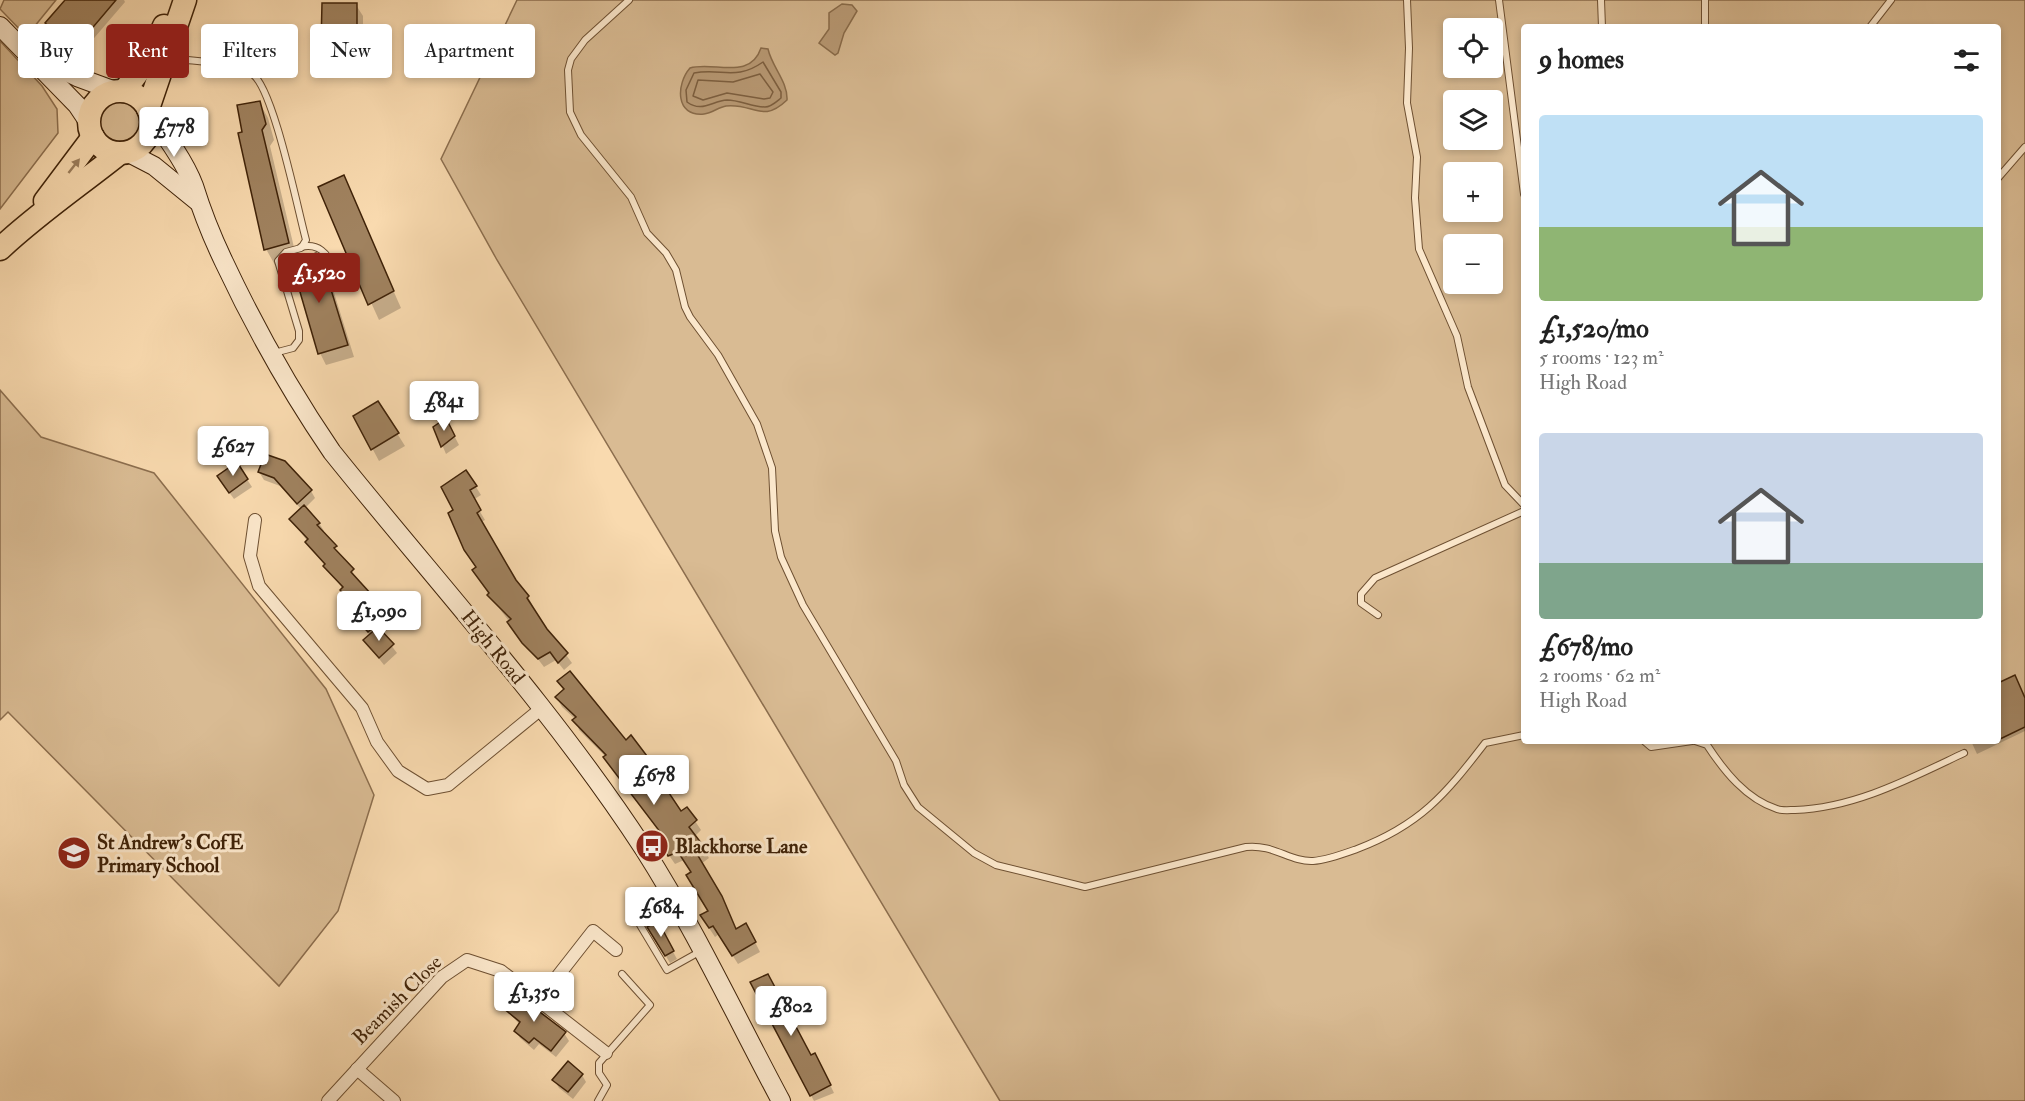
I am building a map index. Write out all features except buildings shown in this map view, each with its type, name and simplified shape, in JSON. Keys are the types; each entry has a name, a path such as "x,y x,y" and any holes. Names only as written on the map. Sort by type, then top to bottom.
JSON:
{"highway":[{"path":"168,24 172,9 179,0"},
{"path":"174,24 185,0"},
{"path":"123,152 100,145 91,130 90,114 99,99 119,91 134,78"},
{"path":"0,249 26,226 123,152 143,142 148,135 155,78"},
{"path":"119,91 138,96 150,112"},
{"path":"26,226 91,130"}],"main road":[{"path":"1,29 18,44"},
{"path":"49,78 77,105 91,130"},
{"path":"87,78 119,91"},
{"name":"High Road","path":"150,112 194,185 196,201 270,353 332,452 542,708 592,773 645,850 702,951 781,1101"},
{"name":"High Road","path":"123,152 154,166 196,201"}],"street":[{"path":"255,520 250,556 259,586 362,708 377,742 398,771 427,789 448,785 542,708"},
{"path":"606,1053 538,1000 593,931 616,950"},
{"name":"Beamish Close","path":"328,1101 442,977 467,960 501,971 538,1000"},
{"name":"Beamish Close","path":"357,1069 394,1101"}],"lane":[{"path":"629,0 585,40 571,59 568,70 570,112 581,135 631,197 647,233 666,253 676,270 685,307 690,317 718,355 757,424 772,468 775,531 781,557 804,605 896,761 910,795 926,815 974,853 996,865 1085,887 1108,884 1246,847 1273,848 1312,861 1343,854 1396,832 1442,798 1485,743 1521,736"},
{"path":"1407,0 1409,48 1407,103 1417,157 1415,198 1419,249 1457,336 1468,387 1501,475 1510,493 1521,502"},
{"path":"1499,0 1521,171"},
{"path":"1601,0 1602,24"},
{"path":"1705,0 1706,24"},
{"path":"1872,24 1891,0"},
{"path":"189,60 234,67 252,74 259,80 281,142 306,240 301,248"},
{"path":"2001,175 2025,147"},
{"path":"270,353 289,350 299,340 299,331 278,261 281,255 308,245 320,249 333,268"},
{"path":"1378,615 1361,603 1361,594 1375,578 1521,512"},
{"path":"1648,744 1651,747 1672,744"},
{"path":"1704,744 1707,745 1720,764 1748,794 1779,810 1814,809 1849,801 1912,778 1964,753"},
{"path":"675,904 640,925 667,970 702,951"},
{"path":"598,1101 607,1089 607,1083 598,1070 606,1053 650,1005 622,974"}],"shaded area":[{"path":"4,0 56,0 36,24 18,24 18,28 0,9"},
{"path":"517,0 2025,0 2025,1101 1000,1101 497,260 441,159 480,78 535,78 535,24 506,24"},
{"path":"0,41 18,60 18,78 35,78 57,109 58,133 0,209"},
{"path":"120,102 134,108 140,122 134,136 120,142 106,136 100,122 106,108"},
{"path":"0,390 41,437 154,473 326,689 374,795 338,911 279,986 8,712 0,720"}],"water":[{"path":"842,4 852,5 857,11 835,55 819,43 829,29 829,13"},
{"path":"761,48 768,49 787,93 787,100 778,107 764,112 744,107 726,106 704,114 694,114 683,105 682,82 690,68 699,66 740,67 756,58"}],"place":[{"name":"Blackhorse Lane","path":"652,846"},
{"name":"St Andrew's CofE Primary School","path":"74,853"}]}
